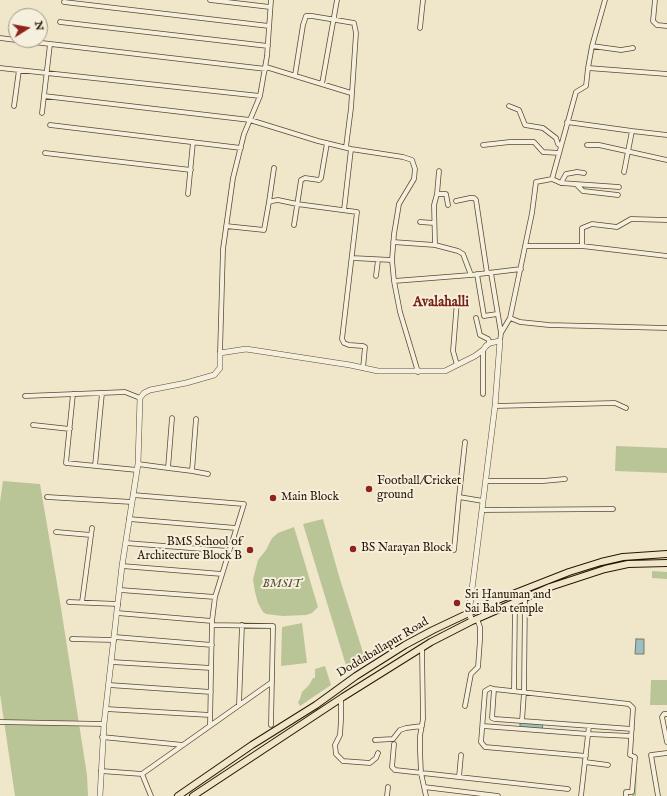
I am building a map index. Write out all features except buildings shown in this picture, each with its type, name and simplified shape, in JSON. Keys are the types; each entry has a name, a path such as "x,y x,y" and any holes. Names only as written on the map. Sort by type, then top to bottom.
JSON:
{"main road":[{"name":"Doddaballapur Road","path":"178,796 405,645 469,613 542,582 601,562 624,557 667,554"},
{"name":"Doddaballapur Road","path":"193,796 422,648 475,620 555,585 605,569 628,564 667,563"}],"street":[{"path":"210,0 270,7"},
{"path":"100,796 102,738 115,639 122,566 138,464 140,398 144,393 150,390 186,383 214,375 220,368 223,249 226,226 233,178 244,134 260,96 266,68 271,0"},
{"path":"322,84 336,0"},
{"path":"420,28 423,0"},
{"path":"552,179 576,92 586,86 592,46 605,0"},
{"path":"655,0 653,21 658,25 667,26"},
{"path":"64,2 269,26"},
{"path":"295,75 303,25 306,16 354,23 356,33 351,108 346,148"},
{"path":"60,22 268,46"},
{"path":"42,113 50,44 266,68 295,75 352,93"},
{"path":"592,46 621,50 633,48"},
{"path":"0,68 260,96"},
{"path":"588,68 667,74"},
{"path":"14,106 19,70"},
{"path":"44,96 250,120 266,126 346,148 403,157 412,160 414,179 399,204 393,242 392,260 394,281 400,312 418,372"},
{"path":"509,106 519,110 525,125 543,128 556,138 558,144 561,146"},
{"path":"567,122 667,136"},
{"path":"50,125 241,148"},
{"path":"624,172 632,131"},
{"path":"188,194 194,142"},
{"path":"483,145 510,142 534,142 543,152 559,153"},
{"path":"294,225 302,178 319,180 321,178 326,143"},
{"path":"587,145 599,145 667,160"},
{"path":"344,210 351,149"},
{"path":"45,153 191,170"},
{"path":"226,226 264,230 274,168"},
{"path":"435,245 434,205 437,194 439,171"},
{"path":"561,183 566,174 577,172 584,173"},
{"path":"501,333 510,318 521,269 536,182 552,179 561,183 577,185 620,187"},
{"path":"577,185 583,191 618,195"},
{"path":"437,194 446,194 448,205"},
{"path":"456,201 470,198 474,198 476,200 501,333 496,406 469,613 480,627 478,667 470,674 465,706"},
{"path":"269,202 272,200 278,200 297,204 356,211 357,214 342,339 344,343 349,345 363,346 365,348 363,368"},
{"path":"582,246 582,228 592,224 617,227 631,219 667,220"},
{"path":"420,222 434,223"},
{"path":"393,242 435,245 458,250 463,254 471,275"},
{"path":"525,246 582,246 667,256"},
{"path":"352,258 392,260"},
{"path":"376,276 378,260"},
{"path":"394,281 471,275 521,269"},
{"path":"477,274 484,316 497,314"},
{"path":"457,301 453,351 457,365"},
{"path":"476,318 480,335 488,339 490,343"},
{"path":"510,318 520,322 549,325 667,328"},
{"path":"220,353 246,349 322,360 378,372 445,371 475,356 490,343 500,341"},
{"path":"483,350 483,394"},
{"path":"25,396 125,392 140,398"},
{"path":"95,466 102,393"},
{"path":"73,394 66,462 137,470"},
{"path":"496,406 615,403 626,408"},
{"path":"168,468 172,418"},
{"path":"192,471 196,419"},
{"path":"33,425 70,429"},
{"path":"454,550 464,442"},
{"path":"138,464 208,474"},
{"path":"486,481 543,481 565,479"},
{"path":"133,495 244,504 215,597 212,623 210,725"},
{"path":"46,497 132,502"},
{"path":"459,497 483,500"},
{"path":"482,510 613,509"},
{"path":"129,519 236,528"},
{"path":"82,602 92,528"},
{"path":"56,532 91,535"},
{"path":"126,543 229,551"},
{"path":"122,566 222,574"},
{"path":"120,590 215,597"},
{"path":"522,721 524,692 525,598"},
{"path":"69,602 118,604"},
{"path":"514,690 515,602"},
{"path":"117,613 212,623 273,626 271,725"},
{"path":"239,705 242,625"},
{"path":"72,639 115,639 212,645"},
{"path":"422,648 422,726 420,736 421,773 426,796"},
{"path":"112,662 211,668"},
{"path":"101,771 142,774 272,682"},
{"path":"109,685 211,692"},
{"path":"586,756 485,747 481,742 485,691 490,688 514,690 538,695 629,704 633,708 630,755 634,757 632,792 626,792 626,796"},
{"path":"494,689 492,718 632,729"},
{"path":"341,699 340,735 335,745 336,754 343,761 370,762 376,758 378,753"},
{"path":"106,709 210,716"},
{"path":"667,714 664,714 662,717 667,742"},
{"path":"0,722 104,724"},
{"path":"375,740 391,740 400,730 422,726"},
{"path":"483,726 631,736"},
{"path":"581,796 589,726"},
{"path":"102,738 183,745"},
{"path":"394,744 393,768 421,773 568,789"},
{"path":"658,796 651,756 667,753"},
{"path":"459,777 461,755"},
{"path":"585,762 608,765"},
{"path":"142,774 151,796"},
{"path":"387,796 388,787"},
{"path":"424,787 498,796"}],"green space":[{"path":"616,446 667,448 667,473 615,471"},
{"path":"3,481 40,484 87,775 88,796 15,796 0,694 0,502"},
{"path":"323,519 366,662 348,672 303,524"},
{"name":"BMSIT","path":"294,527 318,607 312,613 306,615 283,616 266,614 263,612 258,603 253,579 258,560 266,550 272,538 278,533"},
{"path":"652,571 667,572 667,579 652,578"},
{"path":"302,623 307,663 281,666 282,627"},
{"path":"325,666 331,685 300,706 298,702 302,692 313,678 315,678 315,669"},
{"path":"651,680 667,680 667,705 650,705"},
{"path":"636,761 636,796 632,796"}],"water":[{"path":"636,639 644,639 644,654 635,654"},
{"path":"520,722 543,723 542,731 520,730"}],"place":[{"name":"Football/Cricket ground","path":"369,489"},
{"name":"Main Block","path":"273,498"},
{"name":"BS Narayan Block","path":"353,549"},
{"name":"BMS School of Architecture Block B","path":"250,550"},
{"name":"Sri Hanuman and Sai Baba temple","path":"457,603"}],"district":[{"name":"Avalahalli","path":"441,303"}]}
